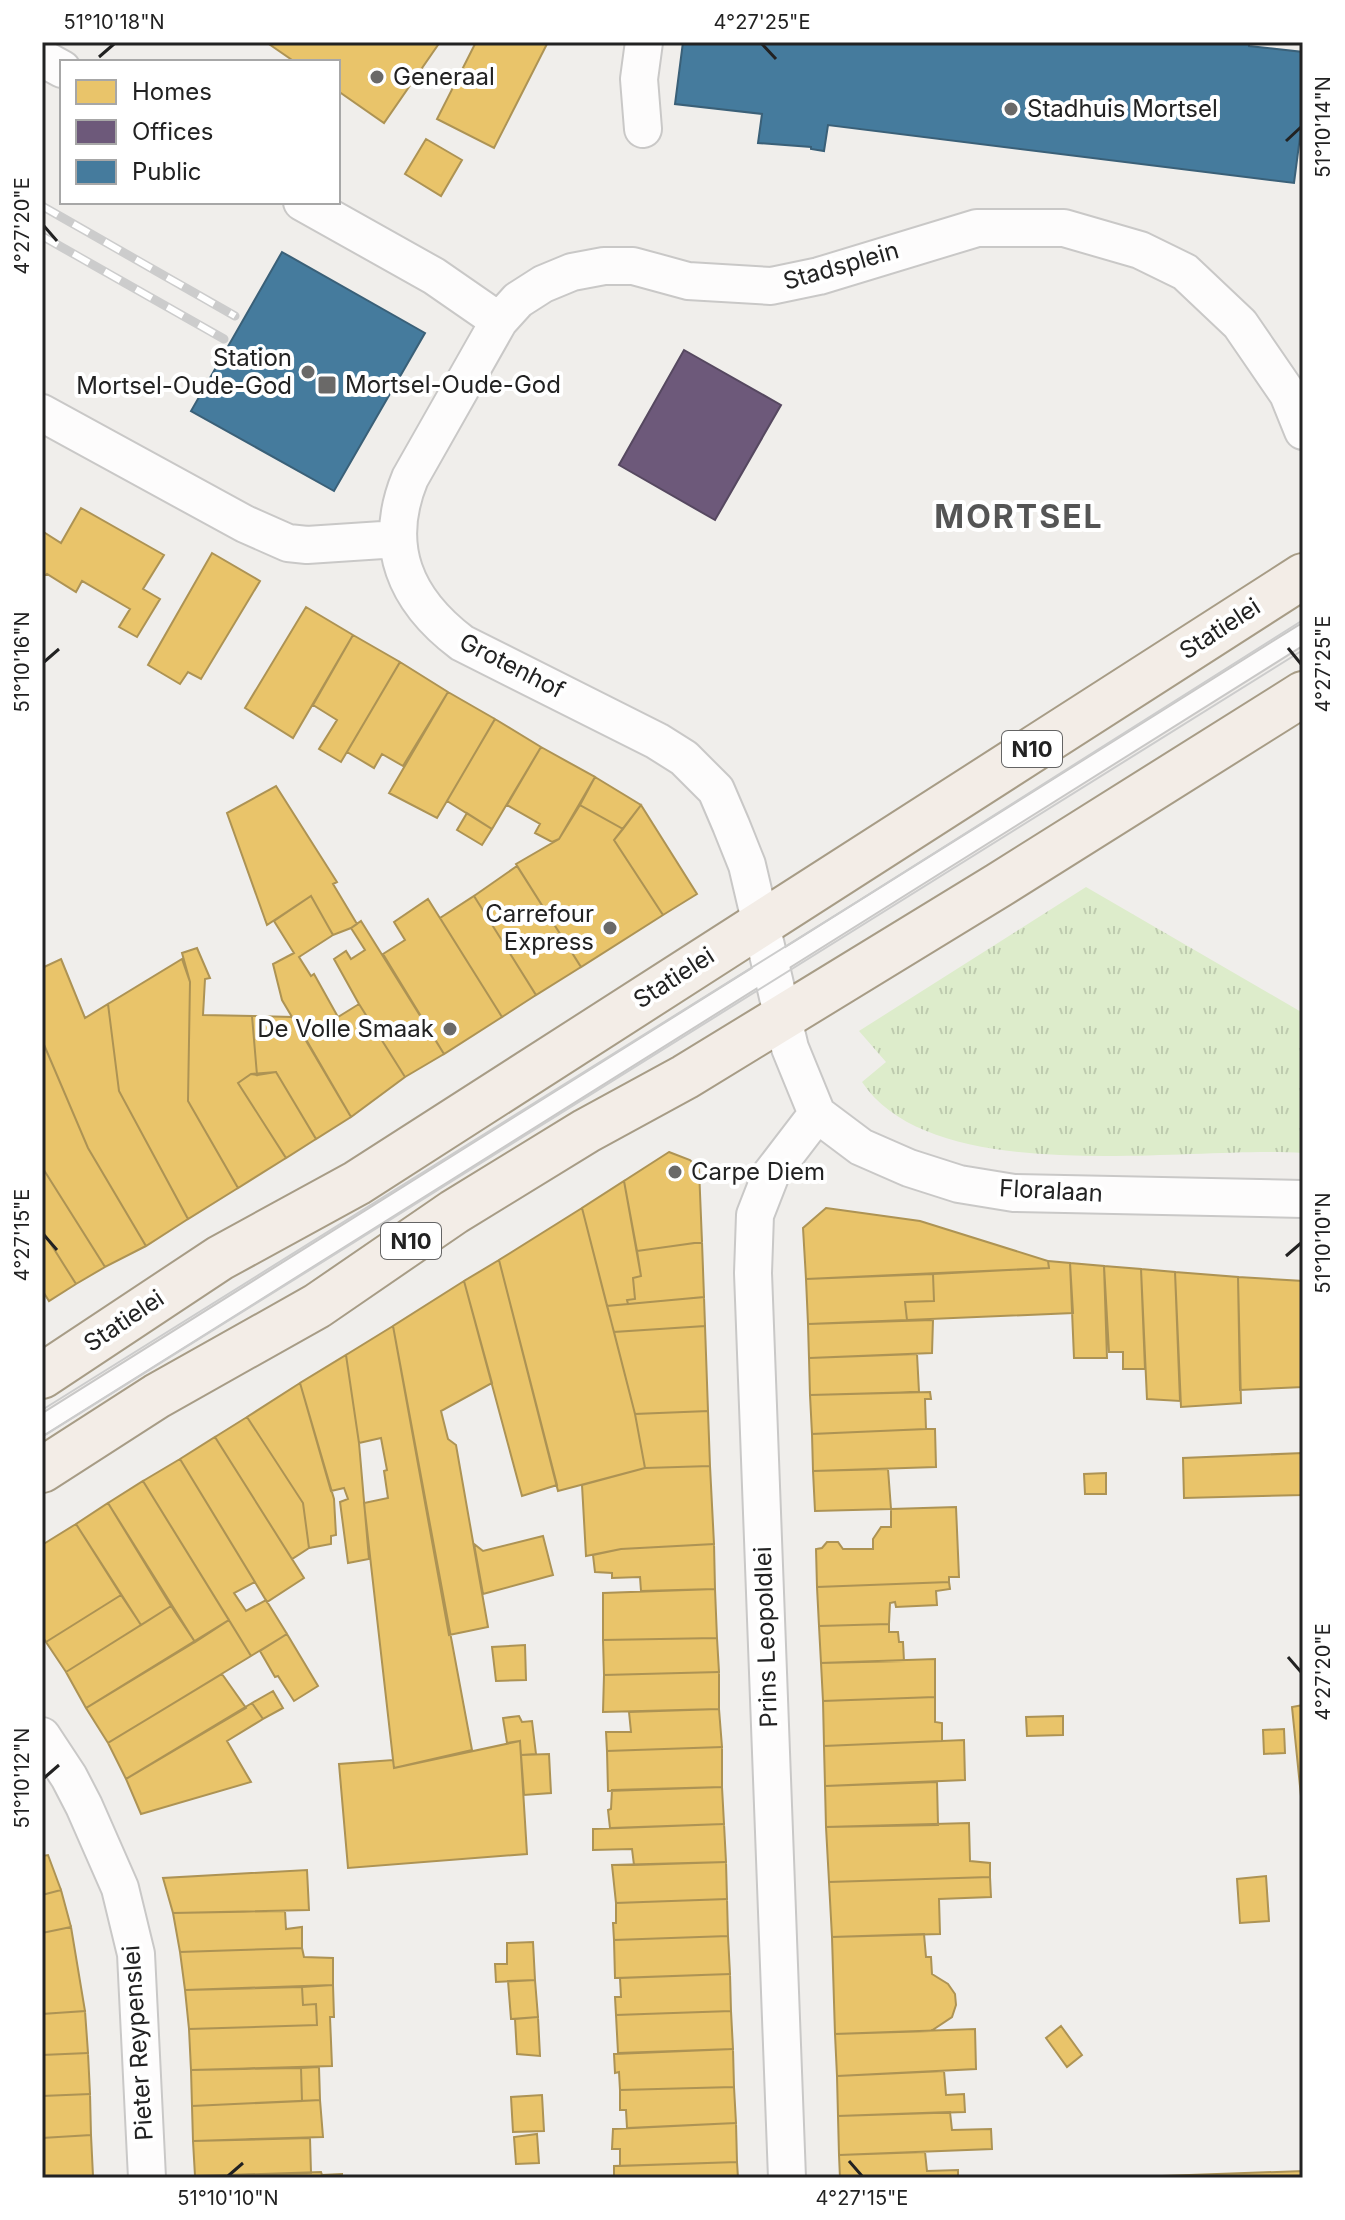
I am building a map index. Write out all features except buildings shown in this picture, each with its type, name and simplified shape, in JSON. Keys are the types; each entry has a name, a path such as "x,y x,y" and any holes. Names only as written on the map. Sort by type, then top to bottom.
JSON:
{"main road":[{"name":"Statielei","path":"42,1376 220,1258 357,1183 1303,576"},
{"name":"N10","path":"42,1470 157,1396 317,1306 454,1212 586,1131 685,1077 1303,694"}],"street":[{"path":"643,129 639,79 644,42"},
{"path":"42,58 60,68"},
{"path":"306,204 434,276 499,321"},
{"name":"Stadsplein","path":"398,539 400,503 410,478 499,321 518,300 543,284 572,272 604,266 633,266 688,281 771,286 819,276 977,228 1064,228 1140,250 1185,272 1240,324 1288,394 1303,431"},
{"path":"42,413 245,524 288,543 307,545 398,539"},
{"name":"Grotenhof","path":"398,539 403,568 416,597 437,624 462,643 657,741 684,758 716,790 747,865 790,1048 817,1114"},
{"name":"Floralaan","path":"817,1114 861,1147 909,1168 959,1184 1014,1193 1303,1199"},
{"name":"Prins Leopoldlei","path":"787,2178 753,1273 755,1215 771,1174 817,1114"},
{"name":"Pieter Reypenslei","path":"42,1736 84,1806 120,1888 136,1954 147,2178"}],"lane":[{"path":"42,1425 1303,634"}],"green space":[{"path":"1086,887 1303,1013 1303,1153 1132,1156 1003,1150 946,1138 897,1116 862,1082 886,1062 859,1031"}],"tram line":[{"path":"42,1410 1303,620"},
{"path":"42,1437 1303,650"}],"railway":[{"path":"42,206 235,316"},
{"path":"42,236 224,339"}],"place":[{"name":"Generaal","path":"377,77"},
{"name":"Stadhuis Mortsel","path":"1011,109"},
{"name":"Station Mortsel-Oude-God","path":"308,372"},
{"name":"Mortsel-Oude-God","path":"327,385"},
{"name":"Carrefour Express","path":"610,928"},
{"name":"De Volle Smaak","path":"450,1029"},
{"name":"Carpe Diem","path":"675,1172"}],"district":[{"name":"MORTSEL","path":"1019,517"}]}
